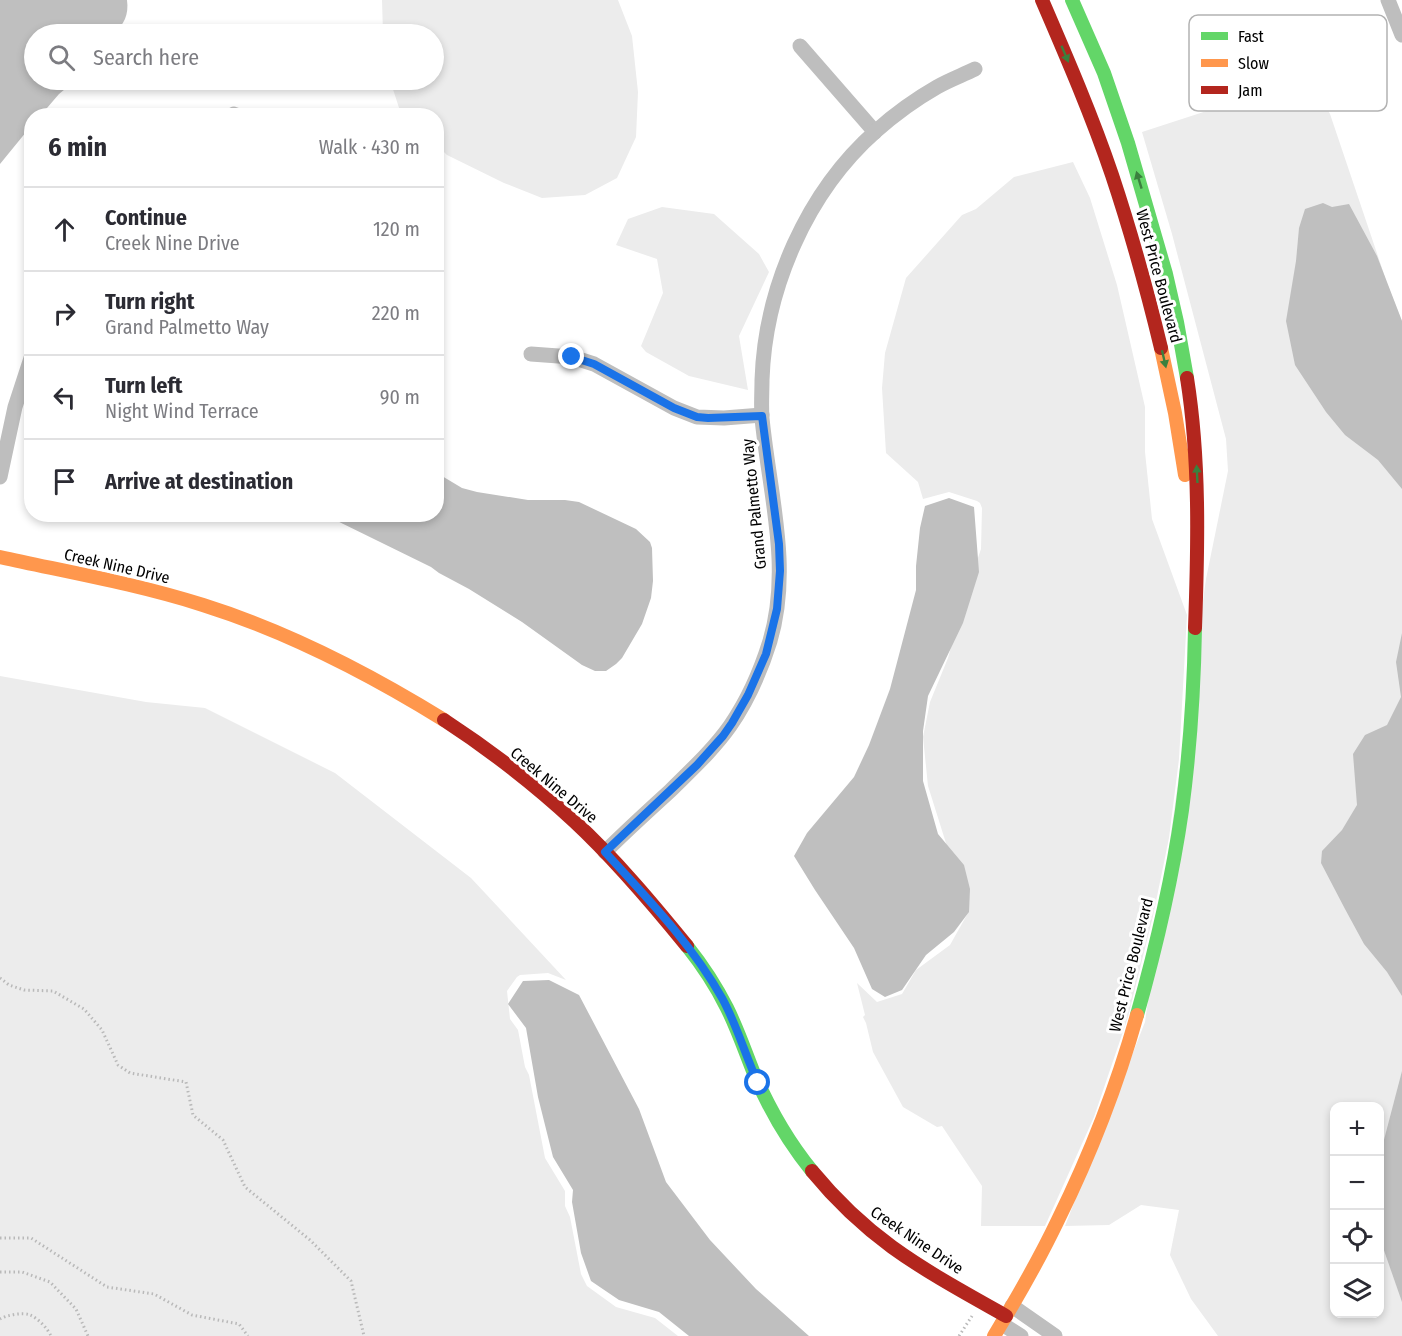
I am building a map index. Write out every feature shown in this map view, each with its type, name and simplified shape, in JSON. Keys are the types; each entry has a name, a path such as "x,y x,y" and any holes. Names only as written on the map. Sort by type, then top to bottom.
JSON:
{"street":[{"name":"West Price Boulevard","path":"1042,0 1093,120 1126,217 1150,300 1179,433 1196,574"},
{"name":"West Price Boulevard","path":"1003,1320 1061,1214 1085,1162 1102,1120 1136,1019 1150,970 1178,840 1188,761 1195,669 1198,481 1191,396 1175,310 1125,133 1108,84 1072,0"},
{"path":"1388,0 1402,35"},
{"path":"800,46 875,132"},
{"name":"Grand Palmetto Way","path":"605,852 697,765 723,736 748,695 771,639 777,609 780,571 779,544 762,416 763,364 767,330 776,297 786,263 800,231 815,204 835,177 875,132 938,86 975,69"},
{"path":"531,354 572,357 594,364 674,408 697,417 762,416"},
{"path":"0,477 15,406 24,379"},
{"name":"Creek Nine Drive","path":"0,557 134,586 203,604 287,636 328,654 407,696 514,771 573,821 605,852 663,916 706,971 730,1014 765,1098 807,1165 852,1215 877,1236 925,1269 980,1301 1003,1320"},
{"path":"1003,1320 1021,1336"},
{"path":"1003,1320 1055,1336"}],"path":[{"path":"0,978 9,985 24,990 53,991 84,1009 102,1030 118,1065 130,1073 186,1082 193,1115 223,1140 245,1187 310,1240 351,1281 364,1336"},
{"path":"0,1238 31,1238 107,1287 154,1294 192,1315 239,1324 248,1336"},
{"path":"0,1272 22,1272 50,1282 76,1309 88,1336"},
{"path":"959,1336 980,1301"},
{"path":"0,1319 8,1315 30,1315 47,1328 51,1336"}],"shaded area":[{"path":"0,0 127,0 127,10 122,24 24,24 24,90 64,90 47,108 24,108 24,135 0,164"},
{"path":"382,0 618,0 632,36 638,92 636,137 617,178 585,195 542,198 504,183 447,155 444,152 444,108 399,108 393,90 444,90 444,24 383,24"},
{"path":"1207,111 1328,111 1402,321 1402,1336 1218,1336 1191,1299 1170,1255 1179,1210 1141,1205 1109,1225 1065,1226 1145,1022 1206,579 1228,471 1226,439 1172,234 1142,132"},
{"path":"1073,162 1090,198 1117,285 1145,407 1145,452 1152,519 1187,615 1179,759 1169,838 1153,916 1128,1017 1094,1117 1045,1226 981,1226 982,1186 942,1126 937,1127 903,1107 873,1052 863,1017 865,1015 857,983 877,1002 902,994 916,970 950,945 968,913 928,786 923,737 930,702 948,658 981,549 982,508 977,501 949,492 923,499 918,482 886,453 882,388 885,353 906,278 962,215 976,209 1014,177"},
{"path":"1323,203 1332,207 1349,204 1377,256 1402,321 1402,489 1378,460 1345,435 1326,412 1295,365 1286,321 1299,228 1305,209"},
{"path":"662,207 714,214 759,254 769,272 739,336 748,390 689,376 646,352 641,346 663,293 657,259 616,245 628,219"},
{"path":"444,477 462,488 477,492 528,500 579,502 636,529 650,542 653,581 651,598 642,624 622,658 606,671 595,671 582,665 522,622 431,567 339,522 444,522"},
{"path":"949,498 974,507 979,572 963,623 928,696 923,731 923,781 938,834 964,865 970,889 969,912 954,932 926,955 902,990 885,997 872,989 854,948 794,856 807,833 854,777 869,745 890,689 916,590 920,528 925,506"},
{"path":"1402,633 1402,996 1387,972 1364,944 1321,863 1322,851 1342,830 1357,805 1353,754 1365,735 1387,725 1401,697 1396,662"},
{"path":"0,676 146,702 205,708 335,773 471,878 566,980 548,973 520,975 507,991 510,1019 518,1030 545,1158 565,1191 565,1206 570,1217 581,1274 587,1286 616,1307 655,1318 678,1336 0,1336"},
{"path":"549,980 579,995 639,1109 666,1182 710,1240 756,1289 809,1336 689,1336 659,1312 619,1300 591,1281 581,1253 572,1202 573,1190 553,1157 538,1097 526,1028 508,1004 523,981"},
{"path":"1402,1071 1402,1302 1384,1250 1384,1140"}],"traffic: fast":[{"path":"1072,0 1104,73 1128,143 1166,274 1187,378"},
{"path":"1137,1015 1163,914 1182,810 1191,719 1195,628"},
{"path":"687,946 709,976 727,1008 755,1076 774,1114 812,1171"}],"traffic: slow":[{"path":"1161,348 1185,475"},
{"path":"0,557 153,591 235,616 327,655 444,720"},
{"path":"994,1336 1043,1250 1081,1171 1112,1094 1137,1015"}],"traffic: jam":[{"path":"1042,0 1088,109 1112,175 1161,348"},
{"path":"1187,378 1196,471 1195,628"},
{"path":"444,720 511,768 574,821 633,882 687,946"},
{"path":"812,1171 849,1211 892,1247 1006,1316"}],"route":[{"path":"572,357 594,364 687,414 708,418 762,416 779,544 780,571 775,623 766,654 748,695 723,736 697,765 605,852 663,916 706,971 737,1029 758,1083"}]}
